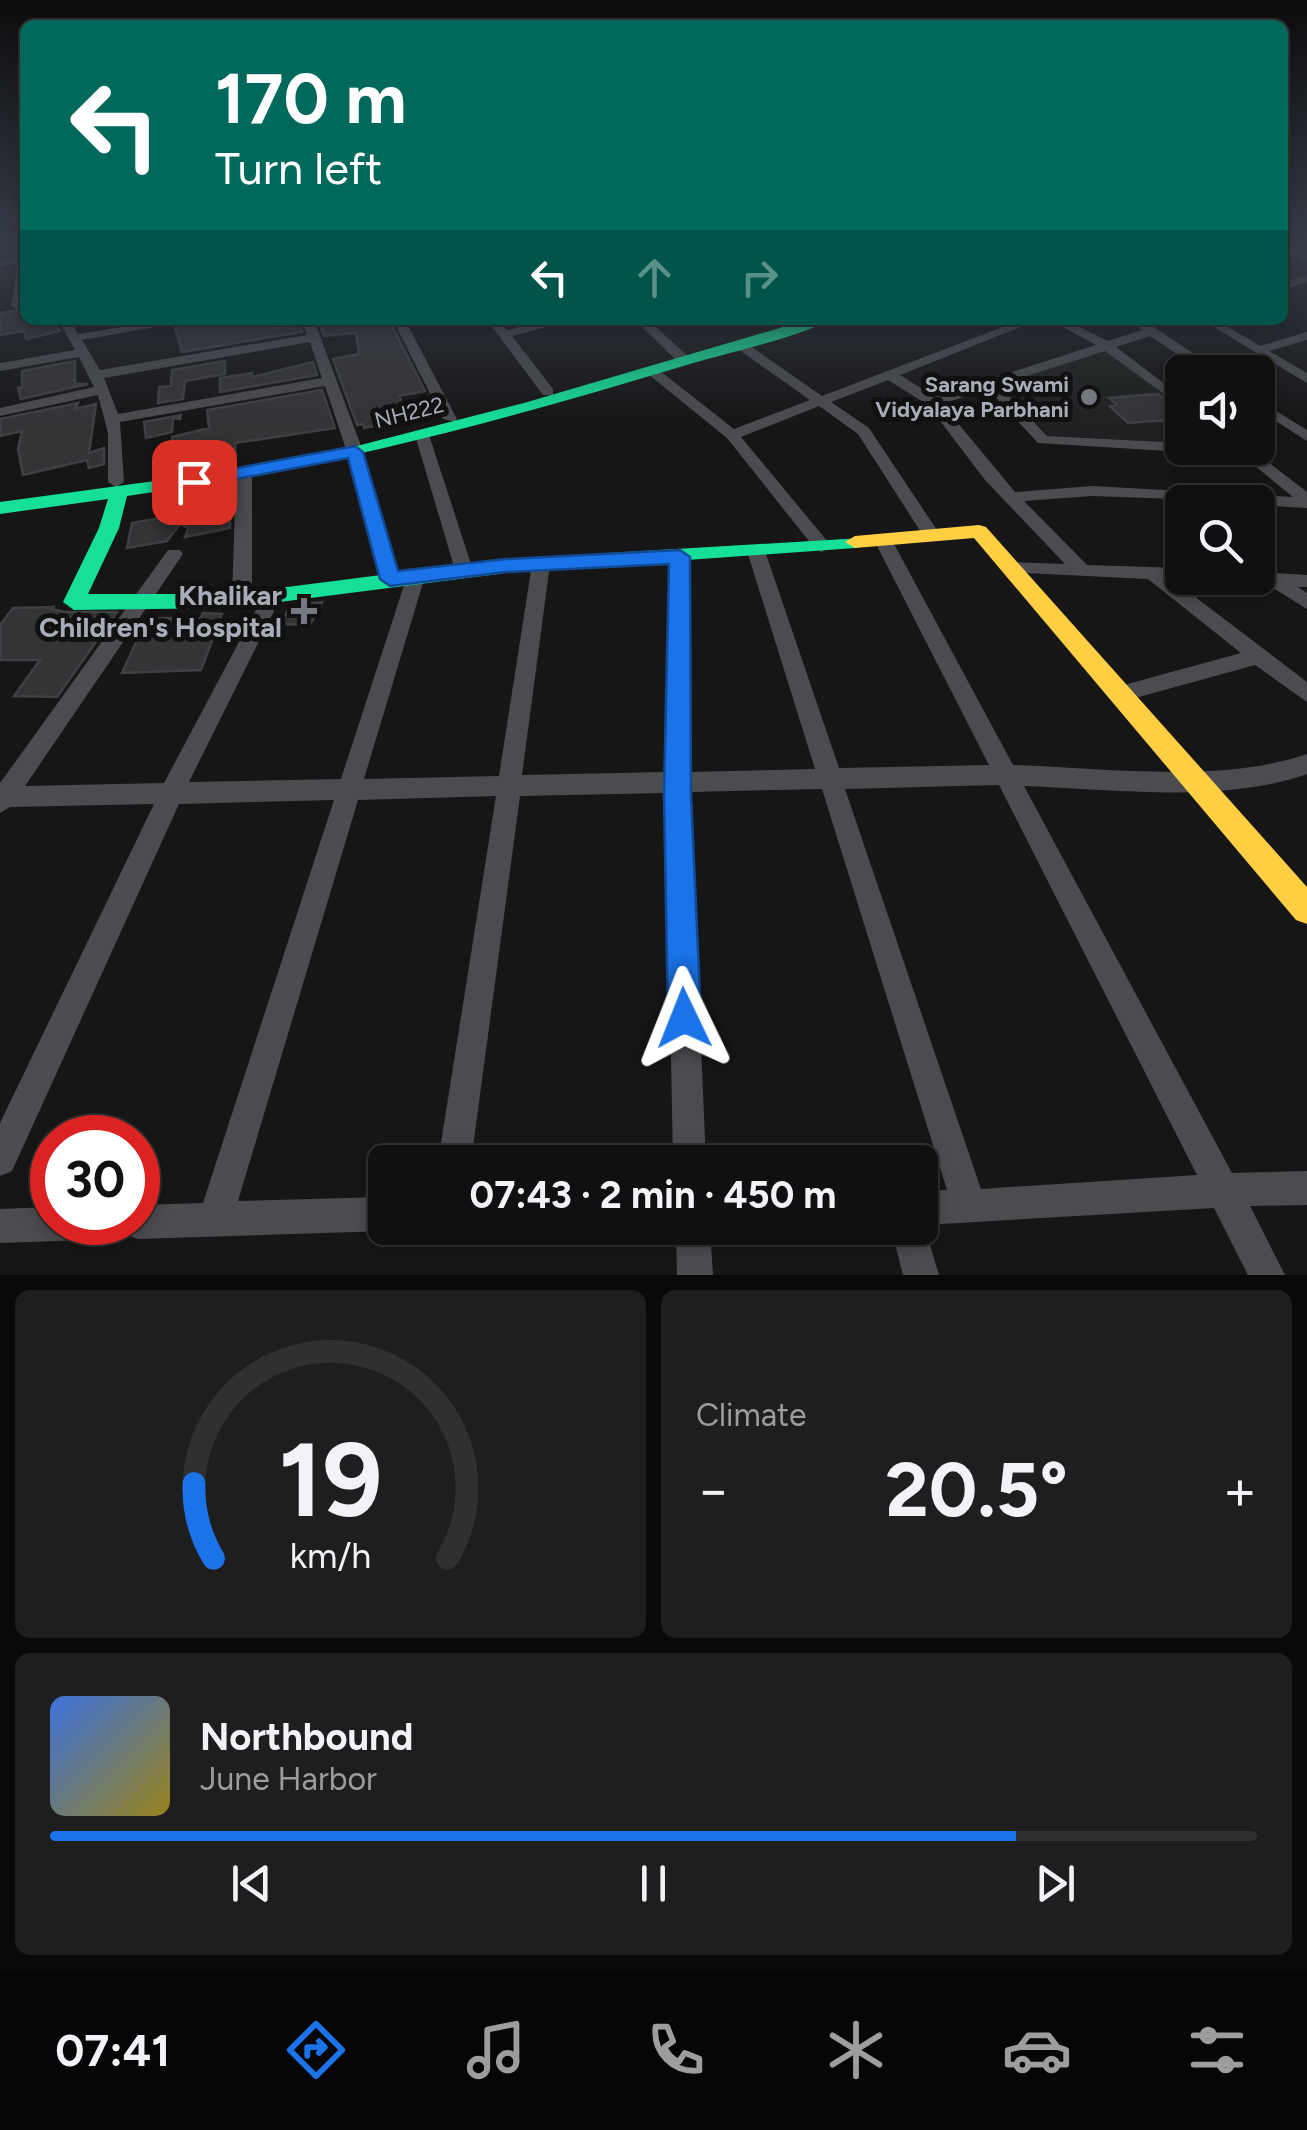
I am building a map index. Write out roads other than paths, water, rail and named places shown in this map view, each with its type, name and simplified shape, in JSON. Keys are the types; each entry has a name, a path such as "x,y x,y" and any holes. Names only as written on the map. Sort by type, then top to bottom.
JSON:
{"main road":[{"name":"NH222","path":"0,508 422,435 650,370 780,325"},
{"name":"NH222","path":"0,496 244,473 354,447 803,325"},
{"path":"118,487 109,528 74,602 242,600 464,570 884,542 979,531 1307,910"}],"street":[{"path":"67,325 104,389 114,419 118,487"},
{"path":"74,338 156,325"},
{"path":"215,1219 348,790 403,578 309,325"},
{"path":"402,325 450,418"},
{"path":"496,325 548,392"},
{"path":"502,334 544,325"},
{"path":"646,325 681,357"},
{"path":"732,435 1019,325"},
{"path":"1066,325 1104,344 1165,390"},
{"path":"1143,325 1188,355"},
{"path":"1216,325 1307,380"},
{"path":"934,402 1153,331"},
{"path":"1258,350 1307,336"},
{"path":"96,375 312,338"},
{"path":"739,344 864,431 932,536"},
{"path":"0,367 83,352"},
{"path":"650,370 732,435 822,546"},
{"path":"890,375 934,402 1012,497 1083,570"},
{"path":"114,419 328,381"},
{"path":"990,383 1043,440 1165,449"},
{"path":"0,412 104,389"},
{"path":"1275,415 1307,437"},
{"path":"422,435 464,570"},
{"path":"1262,465 1307,502"},
{"path":"242,600 244,473"},
{"path":"1012,497 1092,491 1307,502"},
{"path":"884,542 1266,1275"},
{"path":"756,551 970,1207"},
{"path":"1,799 174,554"},
{"path":"680,557 678,781 689,1145"},
{"path":"458,1145 541,564"},
{"path":"1011,568 1165,573"},
{"path":"1152,573 1307,694"},
{"path":"1275,580 1307,582"},
{"path":"1275,581 1307,602"},
{"path":"0,1158 171,794 273,595"},
{"path":"1121,694 1256,657"},
{"path":"1,799 830,778 1005,776 1196,781 1284,772 1307,764"},
{"path":"938,1208 1218,1188 1307,1188"},
{"path":"160,1221 368,1214"},
{"path":"0,1226 30,1225"},
{"path":"694,1245 695,1275"},
{"path":"913,1245 921,1275"}],"place":[{"name":"Sarang Swami Vidyalaya Parbhani","path":"1089,397"},
{"name":"Khalikar Children's Hospital","path":"304,611"}]}
